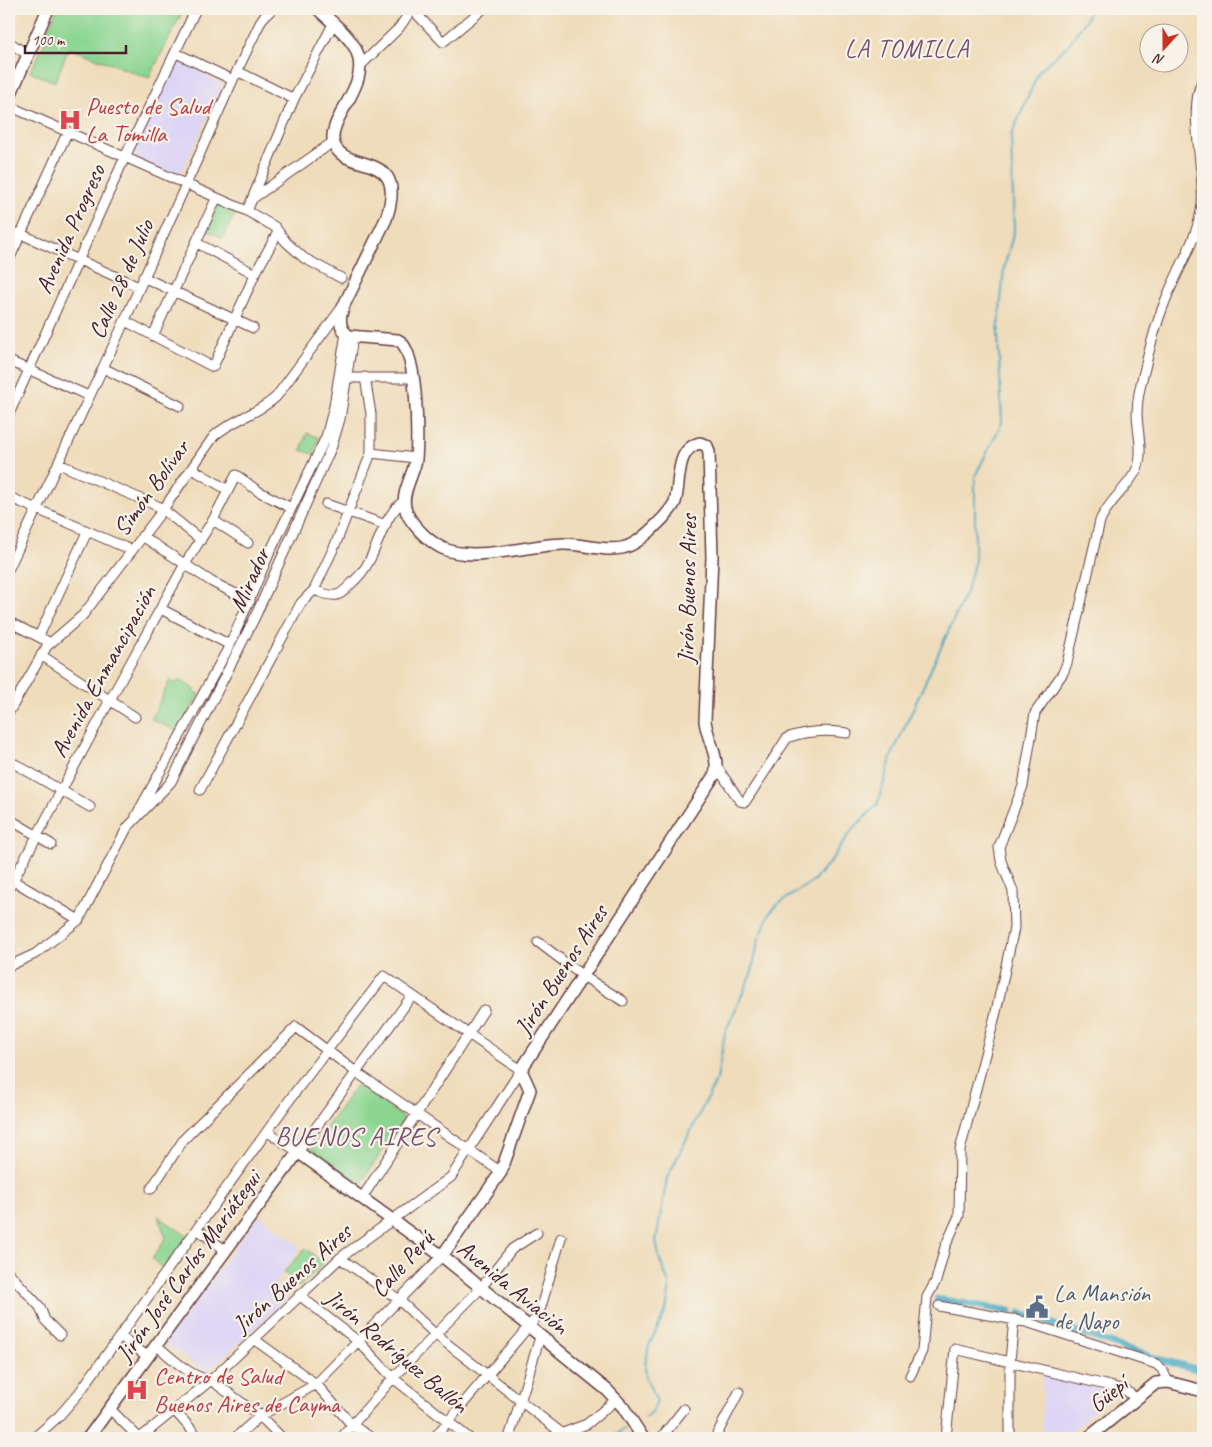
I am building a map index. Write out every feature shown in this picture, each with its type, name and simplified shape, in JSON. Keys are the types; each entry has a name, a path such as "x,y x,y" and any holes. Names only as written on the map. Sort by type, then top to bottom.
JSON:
{"street":[{"path":"9,98 48,9"},
{"name":"Avenida Progreso","path":"9,414 125,157 196,9"},
{"name":"Calle 28 de Julio","path":"9,568 125,321 143,277 237,71 262,19 272,9"},
{"path":"314,590 336,595 348,589 364,572 392,510 404,501 416,458 414,378 410,355 401,341 349,335 340,319 344,305 386,218 390,195 387,179 381,169 344,155 338,151 333,142 333,134 354,89 359,66 358,54 352,43 318,9"},
{"path":"359,66 399,28 412,9 443,42 483,9"},
{"path":"247,211 254,188 294,99 332,24"},
{"path":"9,42 28,56"},
{"path":"176,53 233,80"},
{"path":"237,71 294,99"},
{"path":"910,1376 922,1351 927,1296 936,1280 945,1247 959,1216 960,1150 996,1012 1014,928 1013,892 1001,861 999,847 1023,786 1035,713 1063,673 1067,663 1104,509 1136,470 1140,458 1136,410 1144,368 1156,321 1197,228 1202,205 1203,190 1196,95 1203,80"},
{"path":"9,106 247,211 275,227 286,242 304,258 341,278"},
{"path":"9,260 68,131"},
{"path":"252,199 333,142"},
{"path":"153,336 216,198"},
{"path":"9,231 21,234 139,287"},
{"path":"125,321 214,367 255,274 278,232"},
{"path":"196,243 255,274"},
{"path":"143,277 175,290 253,328"},
{"name":"Simón Bolívar","path":"9,712 42,655 52,643 83,615 162,511 214,436 225,426 263,407 276,397 344,305"},
{"name":"Mirador","path":"9,966 35,954 79,920 120,840 136,818 230,645 291,508 328,431 342,378 349,335"},
{"path":"9,361 28,371 89,396"},
{"path":"103,368 180,406"},
{"path":"200,790 301,603 314,590 349,512 371,453 371,414 365,377"},
{"path":"342,378 414,378"},
{"name":"Mirador","path":"136,818 171,782 255,617 332,446 340,420 342,378"},
{"name":"Jirón Buenos Aires","path":"140,1438 211,1380 340,1258 451,1177 713,779 717,767 708,741 706,721 712,552 710,452 707,446 695,444 684,456 679,471 676,500 671,509 641,539 622,548 562,544 456,553 431,541 412,521 404,501"},
{"path":"371,453 416,458"},
{"path":"58,464 160,507 162,511 200,540"},
{"path":"193,466 194,470 228,490"},
{"name":"Avenida Enmancipación","path":"10,882 38,835 61,789 186,564 213,520 236,475 258,491 291,508"},
{"path":"9,497 131,550"},
{"path":"326,504 386,525"},
{"path":"213,520 248,543"},
{"path":"39,636 87,532"},
{"path":"142,536 212,582 250,601"},
{"path":"161,609 230,645"},
{"path":"9,622 52,643"},
{"path":"42,655 136,717"},
{"path":"717,767 740,801 745,802 787,738 799,734 833,731 847,733"},
{"path":"14,764 90,807"},
{"path":"9,819 51,844"},
{"path":"10,882 79,920"},
{"path":"538,942 583,976 623,1001"},
{"path":"34,1438 75,1398 327,1051 384,976 411,996 470,1033 521,1070"},
{"name":"Jirón José Carlos Mariátegui","path":"88,1438 411,996"},
{"path":"362,1198 484,1010"},
{"path":"152,1189 184,1139 296,1027 356,1072 501,1172"},
{"name":"Calle Perú","path":"234,1438 260,1416 316,1384 442,1256 501,1172 530,1090 521,1070"},
{"name":"Avenida Aviación","path":"268,1132 362,1198 390,1221 442,1256 616,1399 643,1438"},
{"path":"197,1229 225,1250"},
{"path":"341,1438 393,1378 480,1289 512,1249 537,1233"},
{"path":"434,1438 528,1327 541,1307 561,1238"},
{"path":"340,1258 398,1299 436,1335 563,1434"},
{"path":"9,1273 40,1307 44,1320 60,1335"},
{"name":"Jirón Rodríguez Ballón","path":"299,1295 359,1342 393,1378 469,1438"},
{"path":"939,1306 1014,1319 1083,1339 1156,1364 1162,1369 1168,1382 1203,1391"},
{"path":"1010,1438 1010,1361 1014,1319"},
{"path":"120,1336 147,1356"},
{"path":"509,1438 540,1337"},
{"path":"254,1340 316,1384 352,1425 372,1438"},
{"path":"156,1345 204,1379 211,1380 260,1416 282,1438"},
{"path":"946,1438 955,1349 1127,1391 1136,1398"},
{"name":"Güepí","path":"1088,1438 1156,1383 1168,1382"},
{"path":"714,1438 739,1392"},
{"path":"550,1438 593,1421 616,1399"},
{"path":"661,1438 684,1408"},
{"path":"110,1409 140,1438"},
{"path":"174,1410 199,1438"}],"shaded area":[{"path":"178,60 223,84 181,173 177,176 134,157 133,154"},
{"path":"259,1215 301,1247 275,1283 289,1297 207,1372 164,1343"},
{"path":"1043,1373 1115,1393 1065,1436 1042,1429"}],"green space":[{"path":"57,9 184,9 149,78 69,48 55,82 30,72 46,40 44,38"},
{"path":"218,204 236,212 223,238 206,230"},
{"path":"307,433 319,438 313,454 301,450"},
{"path":"170,680 176,684 179,680 195,689 194,691 199,694 179,732 151,719"},
{"path":"357,1084 404,1118 360,1185 311,1149"},
{"path":"158,1216 187,1236 164,1269 152,1259 166,1238"},
{"path":"306,1248 323,1264 299,1287 284,1272"}],"waterway":[{"path":"645,1418 653,1411 657,1401 646,1378 645,1365 649,1345 666,1311 669,1292 669,1283 660,1261 656,1241 667,1178 717,1079 725,1033 752,972 758,942 769,914 778,904 813,881 830,862 853,829 877,805 892,755 967,590 975,560 975,476 1002,423 998,334 1004,268 1014,231 1011,136 1039,71 1068,45 1086,20 1090,9"},
{"path":"937,1299 1010,1311"},
{"path":"1020,1313 1158,1359 1203,1371"},
{"path":"611,1438 624,1429"}],"place":[{"name":"Puesto de Salud La Tomilla","path":"70,120"},
{"name":"La Mansión de Napo","path":"1037,1307"},
{"name":"Centro de Salud Buenos Aires de Cayma","path":"137,1390"}],"district":[{"name":"LA TOMILLA","path":"907,48"},
{"name":"BUENOS AIRES","path":"356,1136"}]}
